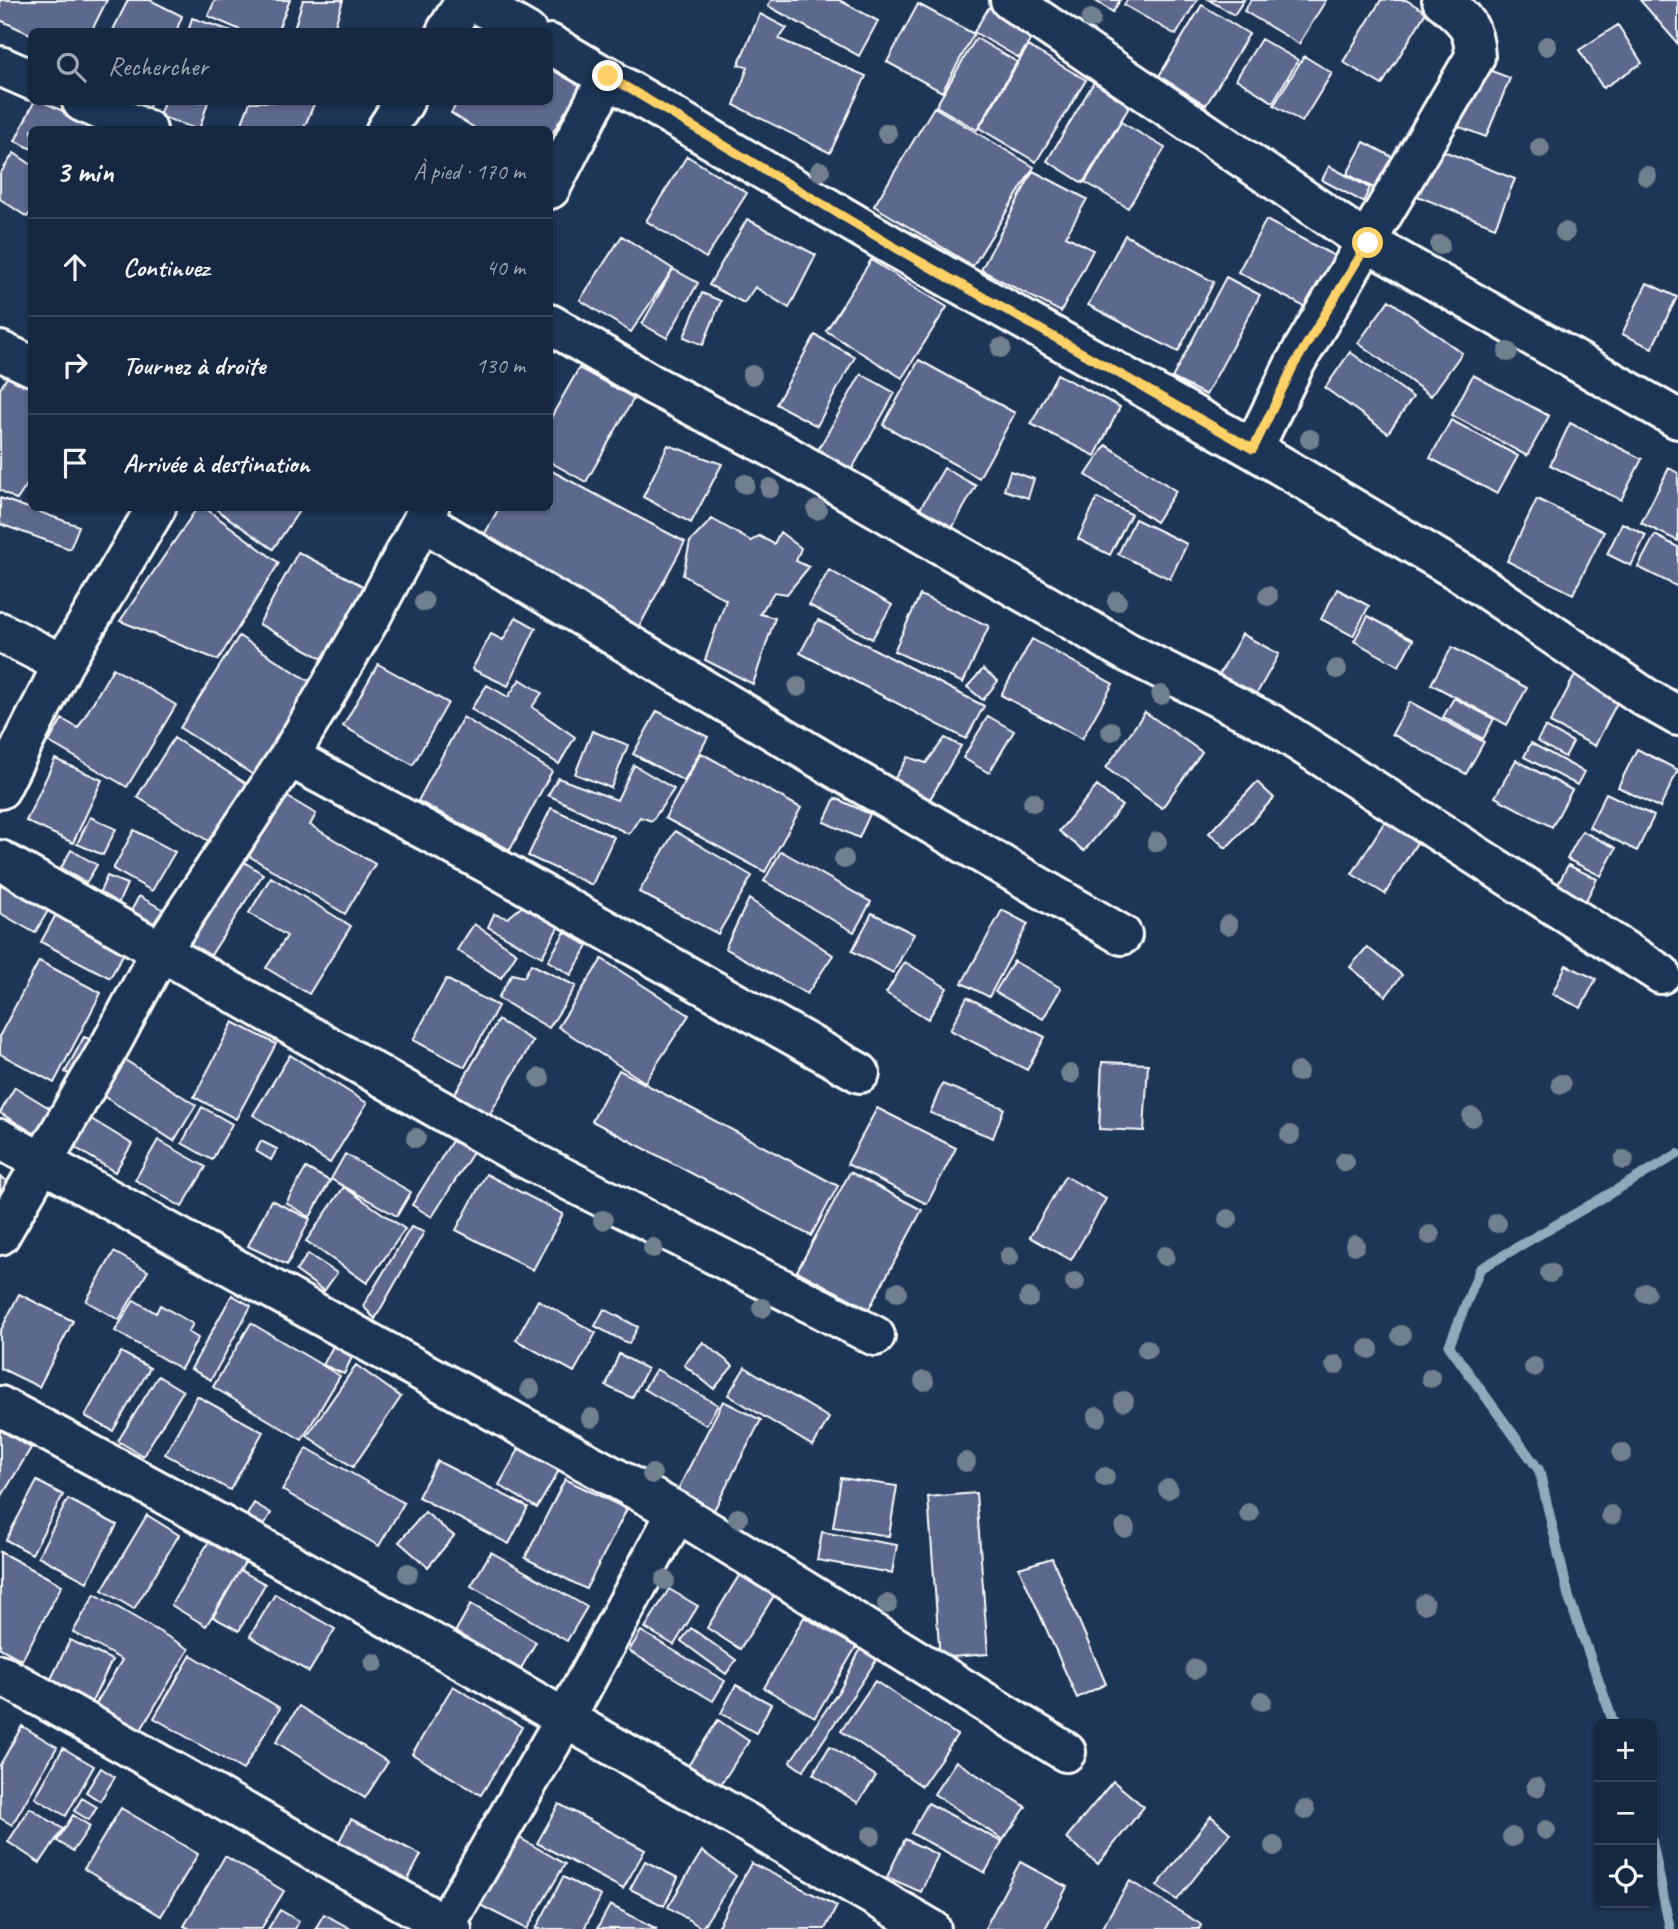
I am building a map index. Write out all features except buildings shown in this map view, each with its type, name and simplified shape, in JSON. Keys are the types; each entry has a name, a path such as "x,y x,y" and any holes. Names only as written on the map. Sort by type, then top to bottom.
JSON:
{"street":[{"path":"449,28 468,0 520,28"},
{"path":"1010,0 1368,243 1678,419"},
{"path":"1253,449 1294,365 1475,57 1474,34 1463,18 1442,0"},
{"path":"553,46 896,248 1253,449 1465,575 1646,698 1678,716"},
{"path":"0,66 28,78"},
{"path":"553,183 608,76"},
{"path":"89,105 138,126"},
{"path":"389,126 402,105"},
{"path":"553,326 653,386 791,457 1129,653 1271,724 1661,974"},
{"path":"0,351 28,364"},
{"path":"0,789 63,664 154,511"},
{"path":"0,1235 39,1163 112,1042 160,952 289,757 426,515 852,778 1122,935"},
{"path":"0,632 63,664"},
{"path":"289,757 496,868 860,1073"},
{"path":"0,860 525,1158 875,1336"},
{"path":"0,1139 39,1163 677,1512 1066,1752"},
{"path":"0,1406 179,1500 566,1717 931,1929"},
{"path":"0,1674 447,1928 677,1512"}],"waterway":[{"path":"1612,1719 1569,1598 1539,1470 1449,1346 1480,1269 1678,1154"},
{"path":"1653,1845 1670,1929"}],"route":[{"path":"608,76 896,248 1253,449 1294,365 1368,243"}]}
